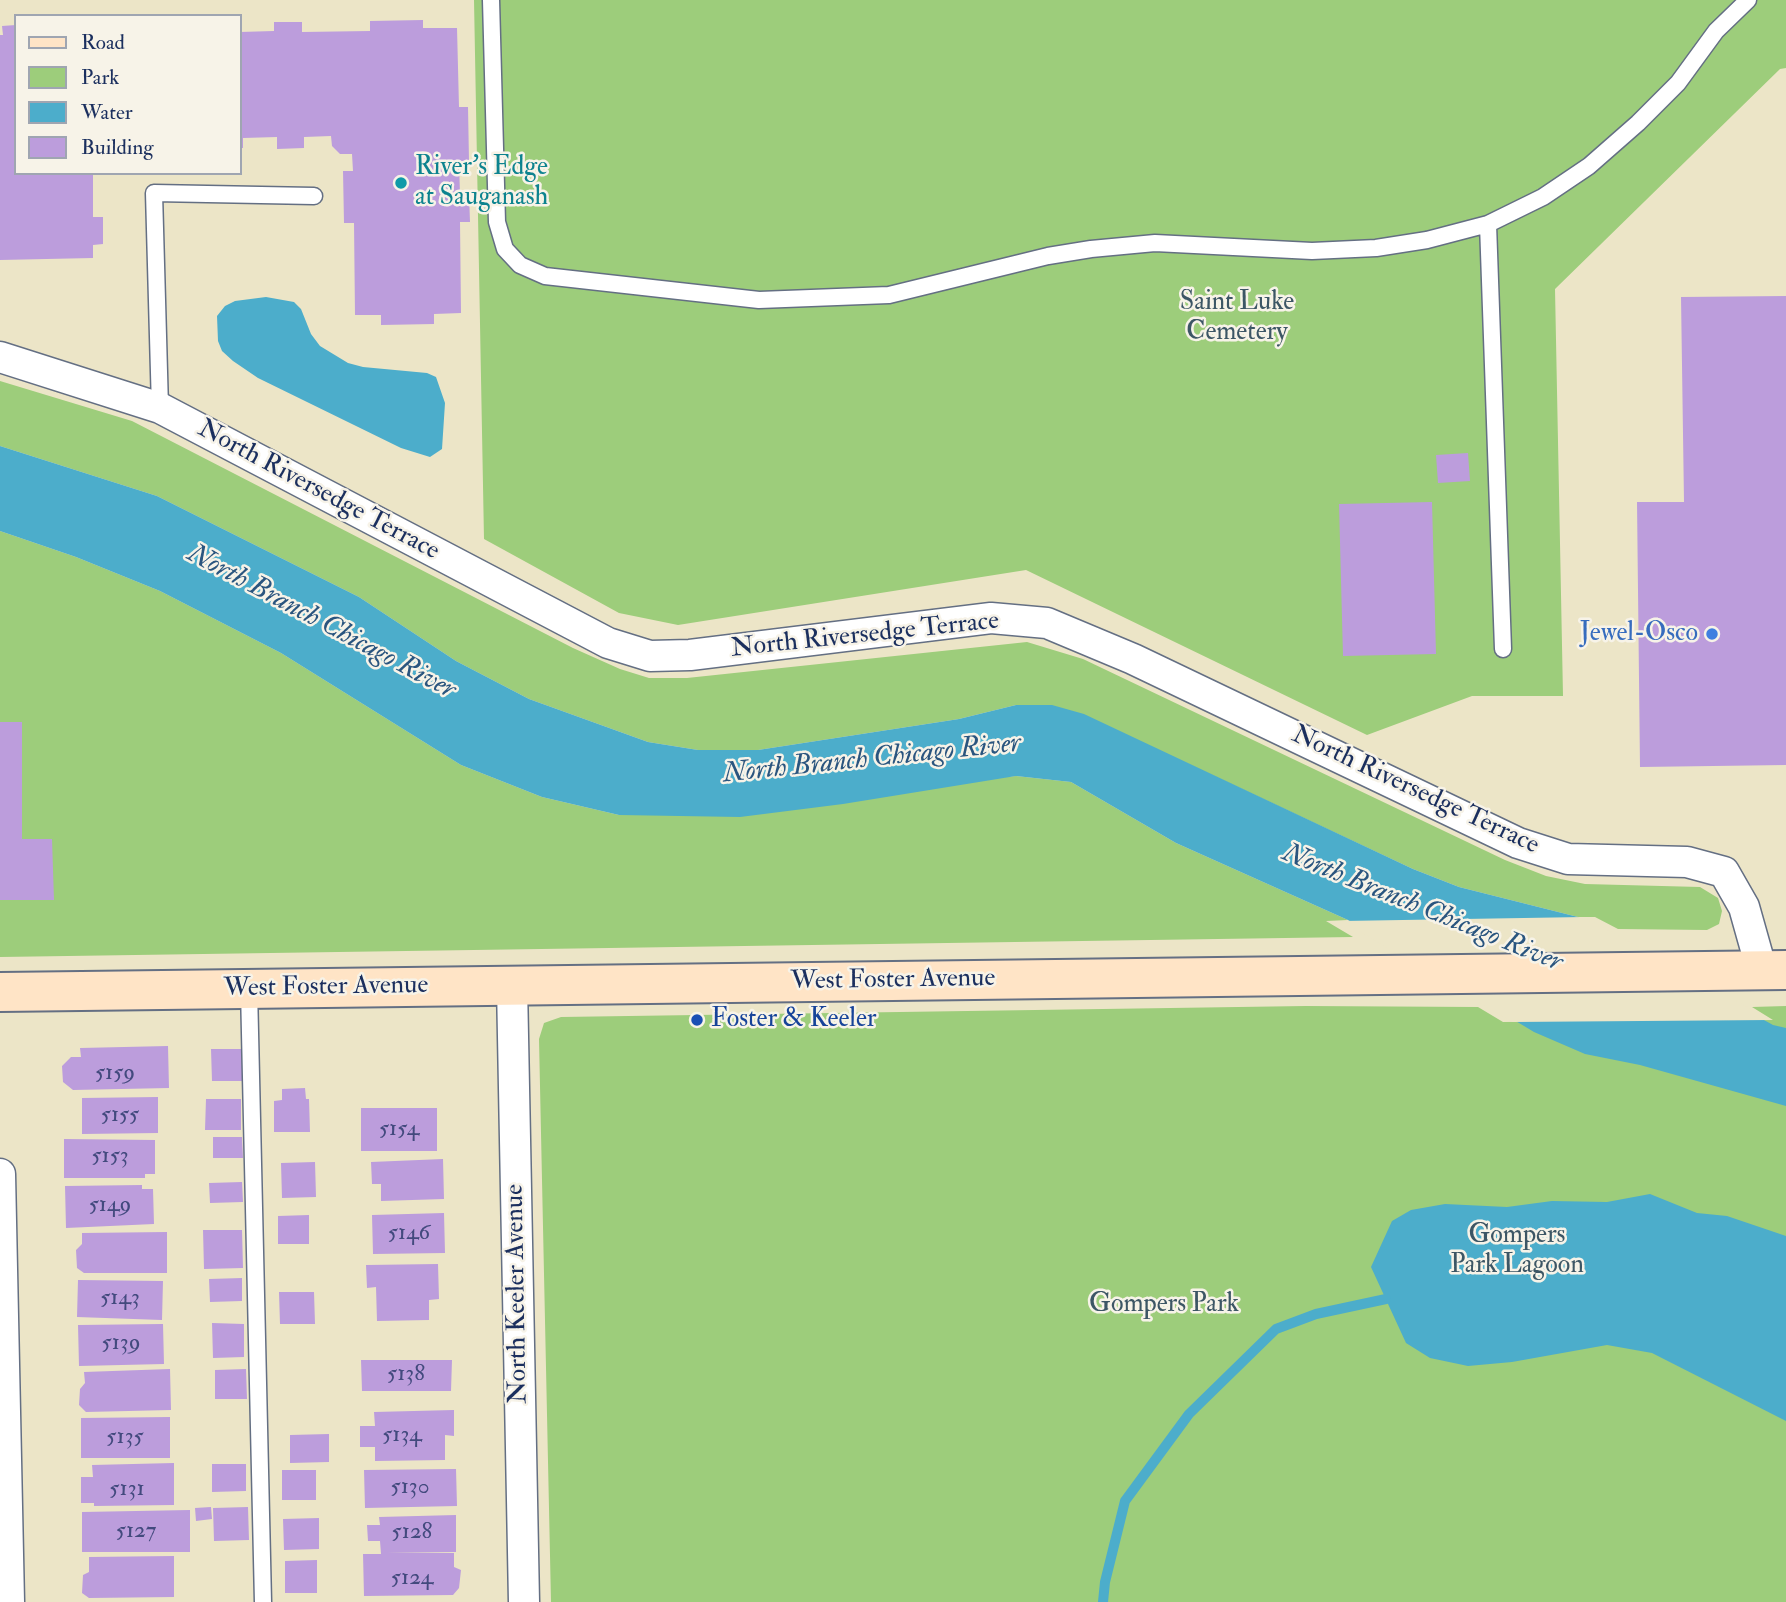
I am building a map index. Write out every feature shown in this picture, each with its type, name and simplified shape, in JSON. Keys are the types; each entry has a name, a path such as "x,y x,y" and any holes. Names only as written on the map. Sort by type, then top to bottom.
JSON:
{"main road":[{"name":"West Foster Avenue","path":"0,992 1774,971"}],"street":[{"name":"North Riversedge Terrace","path":"0,357 160,408 608,643 650,656 690,655 990,618 1047,623 1133,659 1518,843 1568,859 1687,862 1724,873 1744,907 1774,971"},
{"name":"North Keeler Avenue","path":"512,985 524,1602"},
{"path":"0,1174 9,1602"}],"lane":[{"path":"491,0 497,222 505,249 520,265 545,276 759,300 890,296 1048,256 1091,249 1155,243 1312,251 1376,247 1427,240 1488,224 1543,197 1589,166 1678,83 1716,31 1748,0"},
{"path":"160,408 154,193 314,196"},
{"path":"1488,224 1503,649"},
{"path":"249,989 263,1602"}],"green space":[{"name":"Saint Luke Cemetery","path":"474,0 1786,0 1786,68 1780,69 1555,289 1563,696 1472,696 1367,735 1026,570 678,625 619,613 484,539"},
{"path":"0,381 132,421 573,648 620,669 649,678 687,678 1027,642 1083,659 1505,860 1546,876 1585,884 1700,887 1718,898 1722,911 1719,924 1707,930 1618,929 1595,917 1578,917 1459,887 1413,869 1152,747 1016,705 959,719 758,750 698,750 648,742 529,699 456,661 359,597 157,496 0,446"},
{"path":"0,531 76,557 160,591 281,653 461,765 542,797 619,815 1016,776 1071,782 1176,843 1348,920 1326,921 1353,937 0,957"},
{"name":"Gompers Park","path":"1306,1006 1478,1007 1503,1022 1773,1020 1752,1007 1786,1006 1786,1602 551,1602 539,1039 544,1023 561,1017"}],"water":[{"path":"266,297 294,302 301,309 311,334 320,346 348,363 427,373 436,377 445,403 442,449 430,457 401,448 258,378 233,361 222,351 218,341 217,316 225,306 235,301"},
{"name":"North Branch Chicago River","path":"0,446 157,496 359,597 456,661 529,699 648,742 698,750 758,750 959,719 1016,705 1052,705 1084,714 1413,869 1459,887 1578,917 1773,1025 1786,1028 1786,1106 1640,1065 1585,1054 1534,1032 1348,920 1176,843 1071,782 1016,776 843,804 740,817 619,815 542,797 461,765 281,653 160,591 76,557 0,531"},
{"path":"1650,1194 1697,1213 1727,1216 1786,1236 1786,1421 1652,1353 1607,1345 1512,1362 1468,1366 1430,1358 1406,1343 1371,1267 1392,1221 1411,1210 1445,1204 1507,1207 1552,1201 1607,1202"}],"pier":[{"path":"1584,917 1771,1020 1512,1022 1342,921"}],"building":[{"name":"River's Edge at Sauganash","path":"423,20 423,28 457,28 459,107 468,107 469,161 459,161 460,195 469,194 470,222 460,222 461,313 434,314 434,324 381,325 381,315 355,315 354,223 344,223 343,171 353,171 352,154 340,154 332,146 331,136 304,137 304,148 277,149 277,137 243,138 242,148 242,32 274,31 274,22 302,22 302,32 370,31 370,21"},
{"path":"14,25 14,175 93,175 93,217 103,217 103,244 93,245 93,258 0,260 2,26"},
{"name":"Jewel-Osco","path":"1786,296 1786,765 1640,767 1637,502 1684,502 1681,297"},
{"path":"1468,453 1470,481 1438,483 1436,455"},
{"path":"1432,502 1436,654 1343,656 1339,504"},
{"path":"0,722 22,722 22,839 52,839 54,900 0,900"},
{"path":"168,1046 169,1088 73,1090 63,1082 62,1066 71,1057 81,1057 80,1048"},
{"path":"211,1049 242,1049 244,1081 212,1081"},
{"path":"305,1088 306,1099 309,1099 310,1132 274,1132 274,1101 282,1100 282,1089"},
{"path":"158,1097 158,1133 82,1134 82,1098"},
{"path":"206,1099 241,1099 241,1130 205,1130"},
{"path":"361,1108 437,1108 437,1151 361,1151"},
{"path":"213,1137 242,1137 243,1158 213,1158"},
{"path":"64,1139 155,1140 155,1174 145,1174 145,1178 64,1178"},
{"path":"443,1159 444,1199 381,1201 381,1184 372,1184 371,1162"},
{"path":"315,1162 316,1197 282,1198 281,1163"},
{"path":"242,1182 243,1202 210,1203 209,1183"},
{"path":"142,1185 142,1189 153,1189 154,1224 66,1228 65,1186"},
{"path":"444,1213 445,1253 373,1254 372,1215"},
{"path":"309,1215 309,1244 278,1244 278,1216"},
{"path":"203,1230 242,1230 243,1268 204,1269"},
{"path":"167,1232 167,1273 84,1273 77,1268 76,1250 82,1244 82,1233"},
{"path":"438,1264 439,1299 429,1300 429,1320 377,1321 376,1287 367,1288 366,1265"},
{"path":"242,1278 242,1301 210,1302 209,1279"},
{"path":"78,1280 163,1281 162,1320 77,1317"},
{"path":"279,1292 314,1292 315,1324 280,1324"},
{"path":"212,1323 244,1324 244,1357 213,1358"},
{"path":"163,1324 164,1364 79,1366 78,1325"},
{"path":"361,1360 452,1360 451,1391 362,1391"},
{"path":"170,1369 171,1410 86,1412 79,1405 80,1389 85,1383 84,1372"},
{"path":"246,1369 247,1399 215,1399 215,1370"},
{"path":"454,1410 454,1436 445,1435 445,1460 375,1461 375,1447 360,1447 360,1426 375,1426 374,1412"},
{"path":"170,1417 170,1458 81,1458 81,1418"},
{"path":"329,1434 329,1462 290,1463 290,1435"},
{"path":"174,1463 174,1505 94,1506 94,1503 81,1503 81,1477 93,1477 92,1465"},
{"path":"212,1464 246,1464 246,1491 212,1492"},
{"path":"456,1469 457,1506 365,1508 364,1470"},
{"path":"282,1470 316,1470 316,1500 282,1500"},
{"path":"211,1507 212,1519 196,1521 195,1508"},
{"path":"248,1507 249,1540 214,1541 213,1508"},
{"path":"190,1510 190,1552 82,1552 82,1512"},
{"path":"456,1515 456,1552 387,1553 454,1553 454,1567 461,1570 459,1588 453,1595 364,1596 363,1554 381,1554 380,1541 368,1541 367,1525 380,1525 379,1517"},
{"path":"319,1518 319,1549 284,1550 283,1519"},
{"path":"174,1556 174,1597 89,1598 82,1593 83,1575 89,1572 89,1557"},
{"path":"317,1560 317,1593 285,1593 285,1561"}],"waterway":[{"path":"1103,1602 1105,1582 1125,1501 1189,1414 1276,1329 1316,1314 1386,1299"}],"place":[{"name":"River's Edge at Sauganash","path":"401,183"},
{"name":"Jewel-Osco","path":"1712,634"},
{"name":"Foster & Keeler","path":"697,1020"}],"park label":[{"name":"Gompers Park Lagoon","path":"1517,1251"}]}
